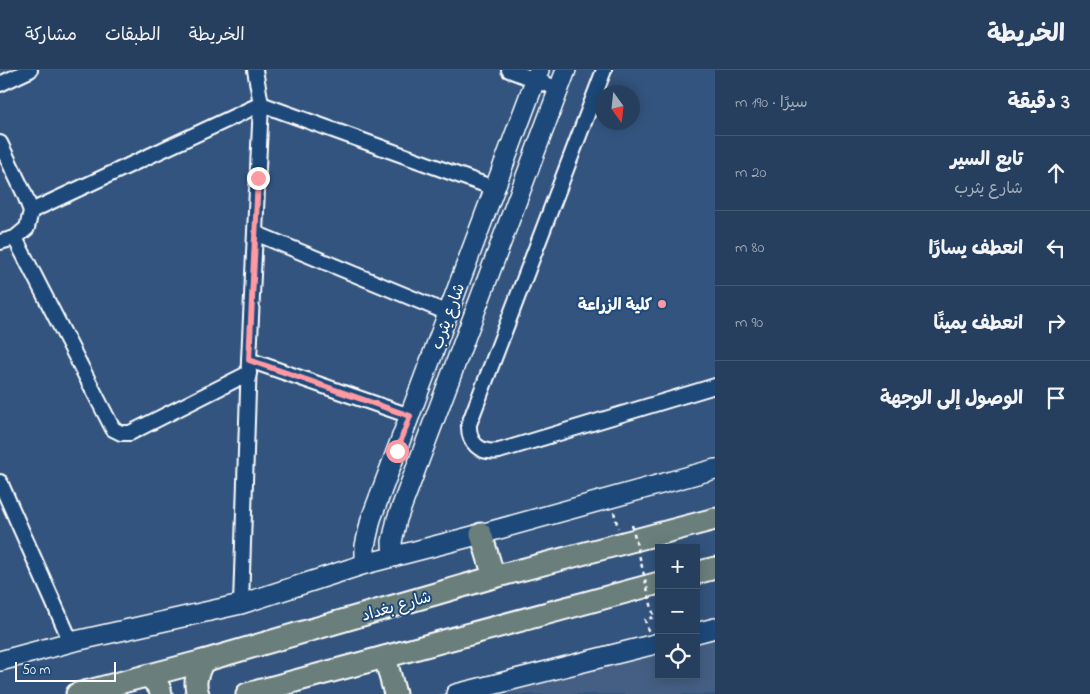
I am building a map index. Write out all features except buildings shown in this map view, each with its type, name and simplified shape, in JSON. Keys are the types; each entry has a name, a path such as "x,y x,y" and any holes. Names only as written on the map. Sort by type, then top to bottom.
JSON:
{"main road":[{"name":"شارع بغداد","path":"77,694 203,661 494,577 715,519"},
{"path":"481,534 494,577"},
{"path":"700,572 715,568"},
{"path":"247,694 655,584"},
{"path":"385,657 395,694"},
{"path":"198,694 197,676 203,661"},
{"path":"146,676 156,682 161,694"}],"street":[{"path":"0,84 30,70"},
{"path":"241,604 261,104 255,70"},
{"path":"509,70 537,75 559,89"},
{"name":"شارع يثرب","path":"394,557 392,542 397,519 566,70"},
{"path":"604,70 469,424 472,442 481,450 499,451 715,386"},
{"name":"شارع يثرب","path":"365,564 365,546 372,519 537,75"},
{"path":"30,211 261,104 494,188"},
{"path":"0,143 24,193 30,211 27,228 15,238 0,242"},
{"path":"255,233 448,313"},
{"path":"15,238 113,429 121,434 130,433 249,367 410,416"},
{"path":"0,661 71,642 241,604 365,564 715,469"},
{"path":"0,482 71,642"},
{"path":"700,632 715,628"},
{"path":"456,694 655,643"}],"path":[{"path":"632,525 654,617 645,620"}],"shaded area":[{"path":"715,616 715,694 436,694 655,632 655,679 700,679 700,620"}],"place":[{"name":"كلية الزراعة","path":"662,304"}],"route":[{"path":"258,178 249,360 410,416 397,451"}]}
